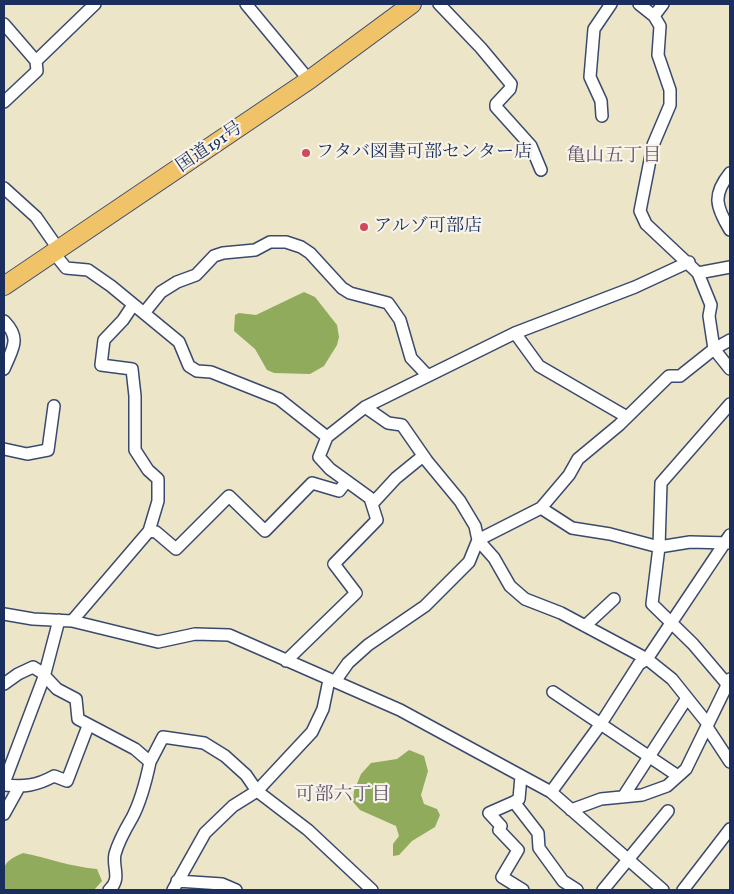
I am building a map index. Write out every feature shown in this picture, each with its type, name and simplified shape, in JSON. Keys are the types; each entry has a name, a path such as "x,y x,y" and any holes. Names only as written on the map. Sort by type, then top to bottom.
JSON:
{"highway":[{"name":"国道191号","path":"4,286 310,80 412,4"}],"street":[{"path":"36,61 95,4"},
{"path":"246,4 310,80"},
{"path":"439,4 481,48 511,84 510,89 496,104 496,107 531,146 541,170"},
{"path":"602,116 601,101 590,77 594,28 610,4"},
{"path":"639,4 654,16 660,26 658,56 670,90 670,105 653,145 640,211 646,224 689,262 698,273 710,305 709,316 714,349 730,369"},
{"path":"654,16 663,4"},
{"path":"4,24 36,61 37,71 4,102"},
{"path":"730,173 721,184 717,196 718,208 730,230"},
{"path":"4,188 36,217 66,268 88,270 111,286 179,342 189,366 197,371 211,372 279,399 327,437"},
{"path":"144,313 161,292 196,275 214,256 223,253 255,250 270,242 286,242 301,247 310,254 342,288 350,293 388,303 400,320 411,358 428,376"},
{"path":"286,661 356,593 334,564 377,520 370,498 346,482 319,457 327,437 365,407 515,333 635,288 689,262"},
{"path":"698,273 730,267"},
{"path":"72,621 149,531 158,501 158,479 148,470 135,450 135,396 132,369 101,365 104,340 133,306"},
{"path":"4,321 13,330 15,342 4,369"},
{"path":"515,333 539,366 627,417"},
{"path":"175,886 205,833 233,806 258,791 312,732 332,680 348,663 368,645 425,606 470,562 478,540 541,508 578,460 627,417 669,376 680,376 714,349 730,340"},
{"path":"571,810 601,799 642,795 667,786 686,769 694,756 729,682 694,644 652,604 659,547 661,483 730,404"},
{"path":"4,449 27,454 48,450 54,406"},
{"path":"365,407 388,424 402,425 423,456 460,501 475,526 478,540 494,558 510,586 525,599 561,614 646,659 672,679 707,726 730,762"},
{"path":"372,504 396,478 423,456"},
{"path":"149,531 156,532 176,549 229,496 265,531 312,483 339,491 346,482"},
{"path":"541,508 572,528 610,534 659,547 690,542 728,541"},
{"path":"551,792 600,725 639,664 646,659 728,541"},
{"path":"585,626 614,599"},
{"path":"4,614 34,619 72,621 158,642 195,634 229,635 400,710 467,744 551,792 663,890"},
{"path":"59,620 44,677 4,784 19,787 40,784 54,776 67,781 88,726"},
{"path":"4,684 18,674 33,668 57,688 76,699 78,719 134,749 150,762"},
{"path":"553,692 678,776"},
{"path":"623,797 687,698"},
{"path":"109,890 114,886 117,874 114,858 119,841 132,818 144,788 150,762 163,736 204,743 225,756 246,775 258,791 308,830 372,890"},
{"path":"521,776 520,799 489,813 501,826 499,830 518,850 502,877 523,890"},
{"path":"4,814 19,787"},
{"path":"514,802 538,833 539,848 563,881 577,890"},
{"path":"603,890 668,811"},
{"path":"682,890 730,830"},
{"path":"175,886 222,884 236,890"}],"green space":[{"path":"304,292 315,297 337,325 339,337 337,345 324,366 310,374 274,373 267,370 255,349 234,331 235,315 239,313 256,315"},
{"path":"409,750 424,756 428,771 421,795 424,804 437,809 440,815 435,827 412,841 399,855 393,856 393,844 399,836 396,826 360,810 353,802 354,791 361,774 371,763 397,759"},
{"path":"23,853 97,869 102,881 94,890 4,890 5,866 10,860"}],"place":[{"name":"フタバ図書可部センター店","path":"306,153"},
{"name":"アルゾ可部店","path":"364,227"}],"district":[{"name":"亀山五丁目","path":"614,157"},
{"name":"可部六丁目","path":"343,796"}]}
